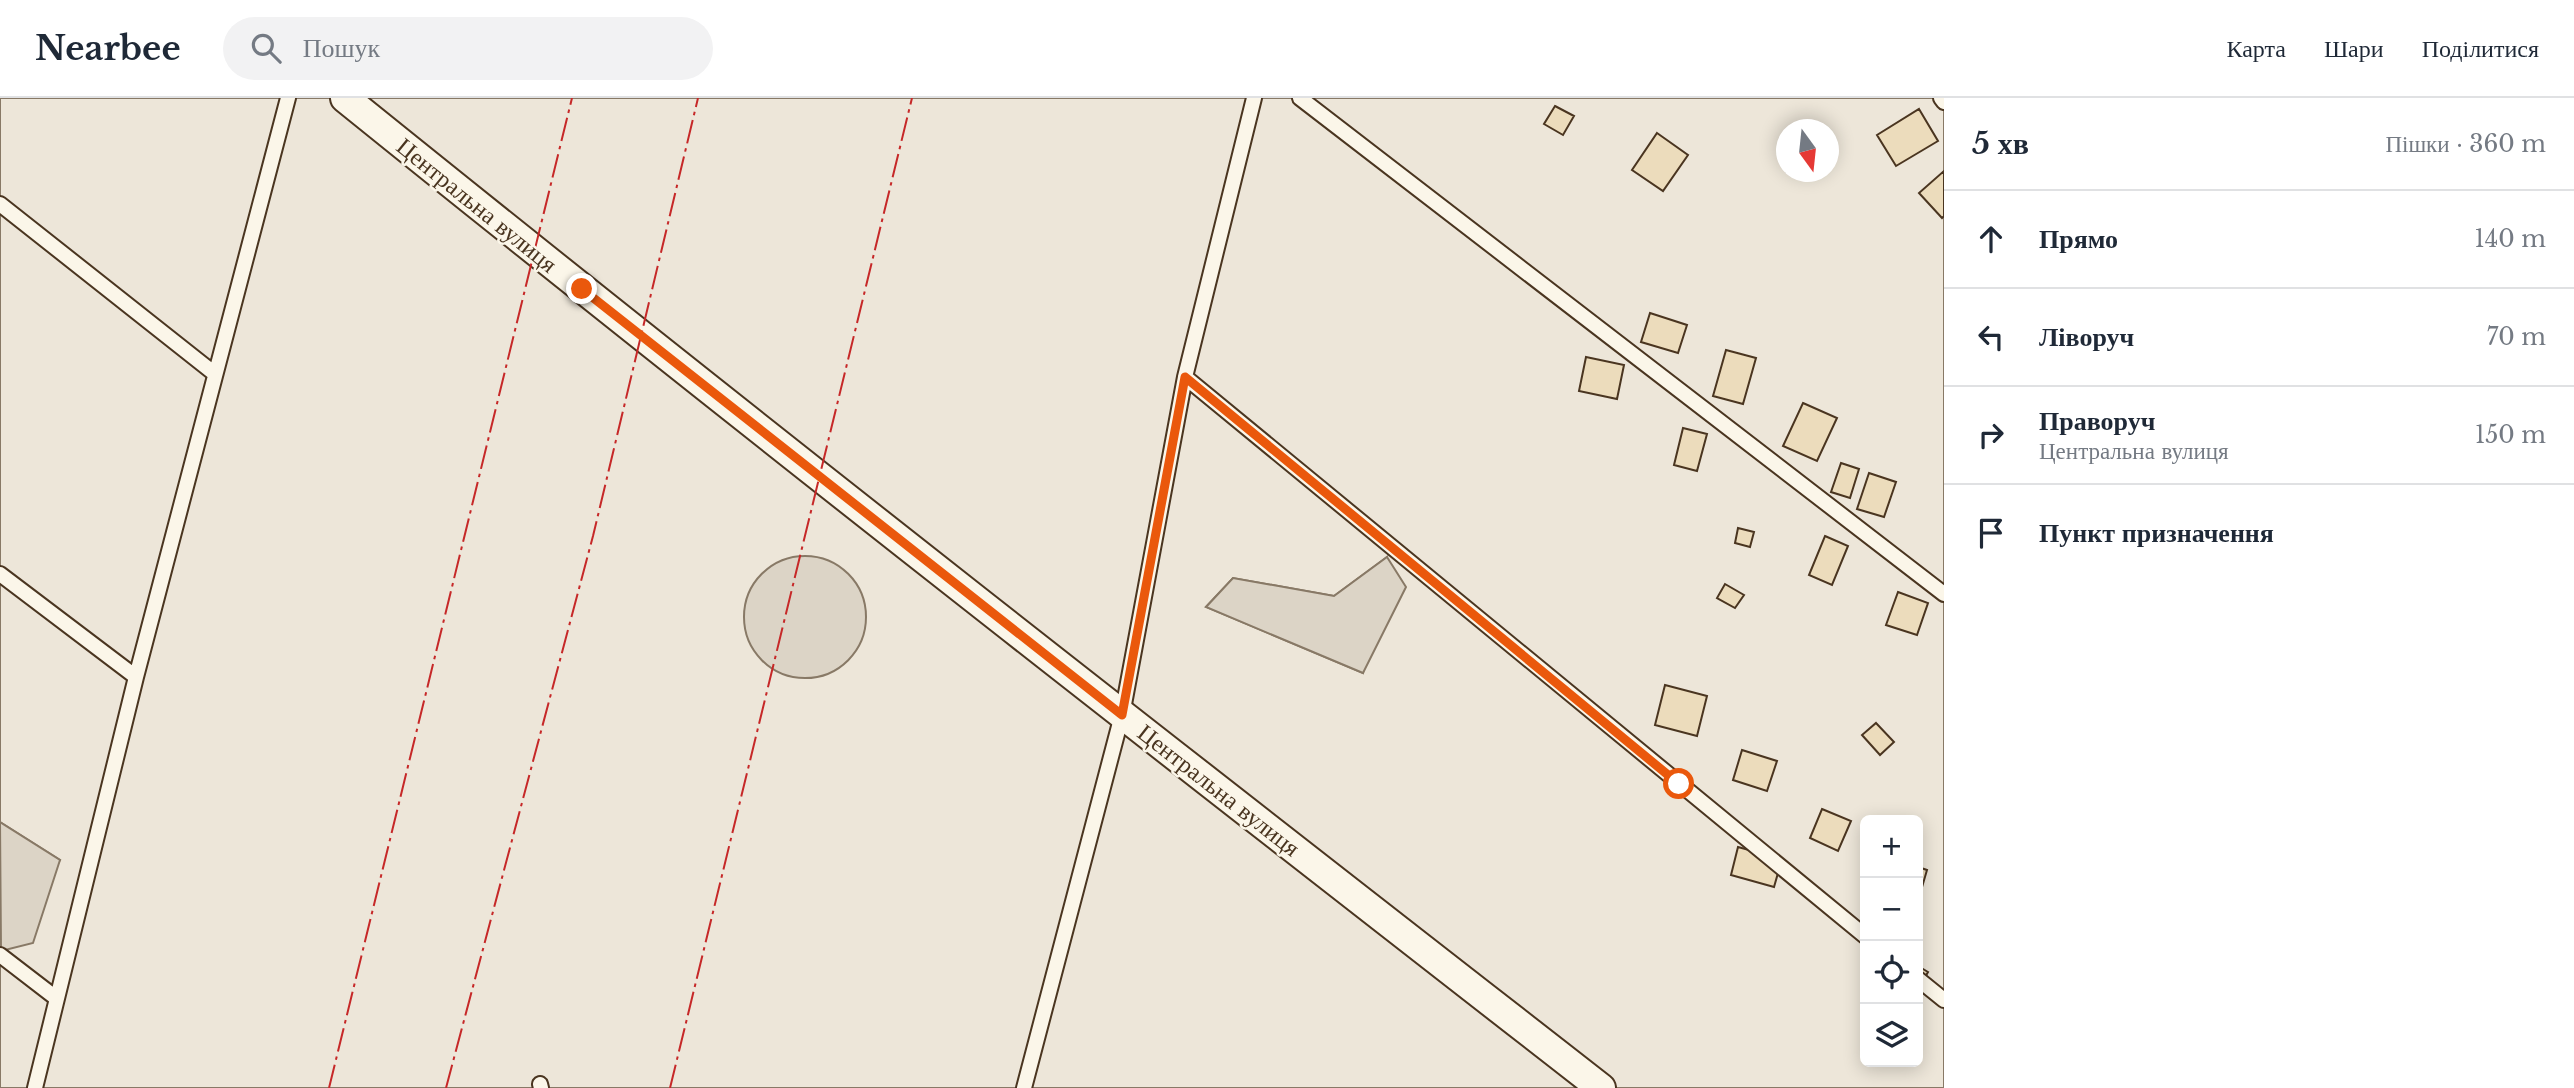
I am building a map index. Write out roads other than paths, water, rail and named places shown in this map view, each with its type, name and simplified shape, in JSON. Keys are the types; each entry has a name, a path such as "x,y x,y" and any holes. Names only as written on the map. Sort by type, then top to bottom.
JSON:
{"street":[{"name":"Центральна вулиця","path":"345,98 603,306 1601,1088"}],"lane":[{"path":"35,1088 136,677 288,98"},
{"path":"1024,1088 1122,715 1185,377 1254,98"},
{"path":"1300,98 1944,594"},
{"path":"0,204 215,374"},
{"path":"1185,377 1860,932"},
{"path":"0,574 136,677"},
{"path":"0,955 56,998"},
{"path":"1923,983 1944,1000"}]}
